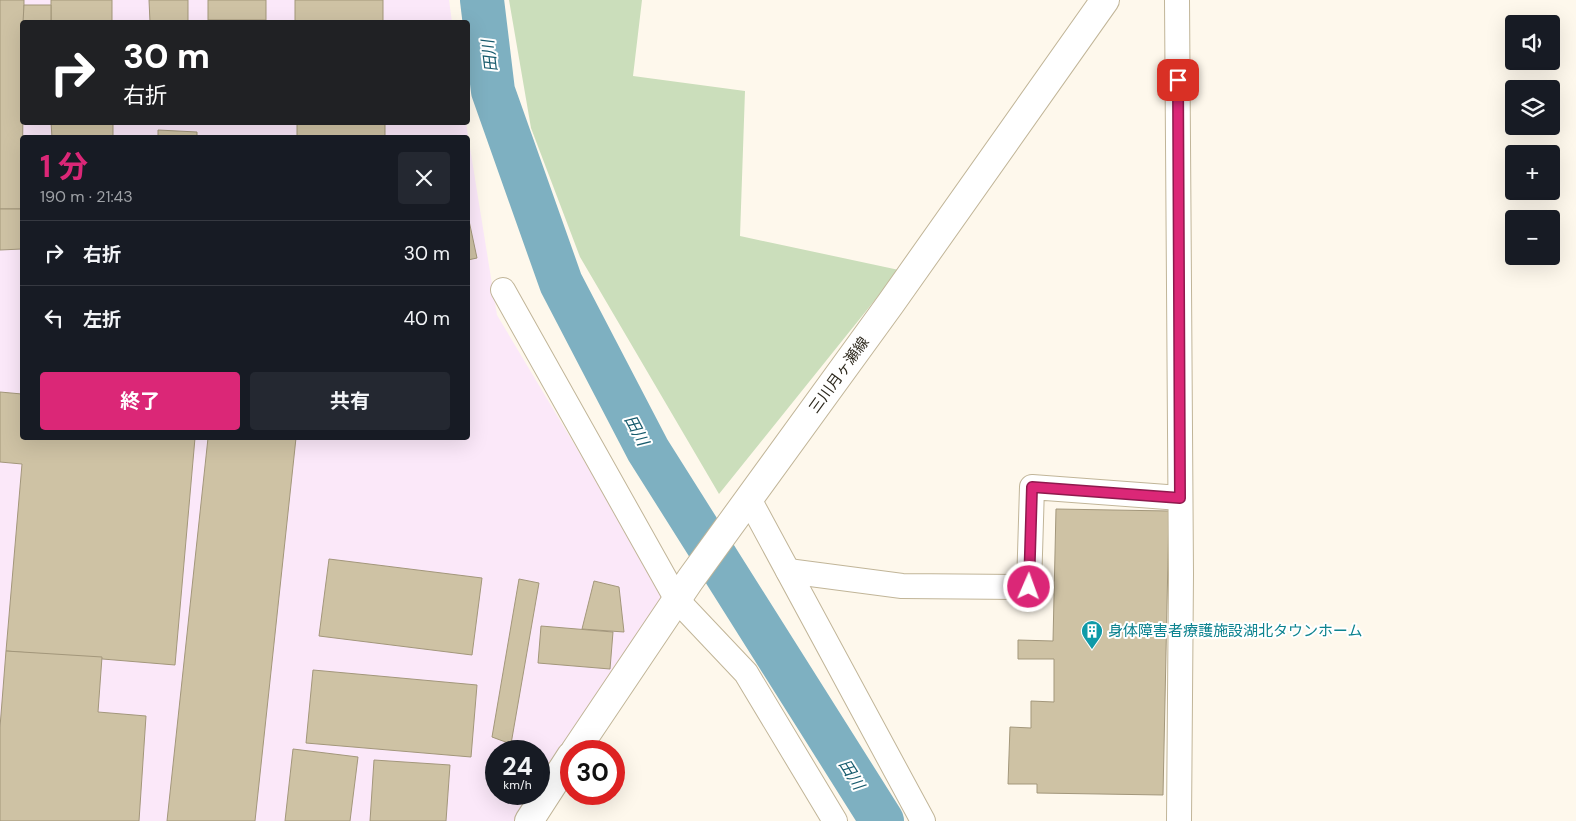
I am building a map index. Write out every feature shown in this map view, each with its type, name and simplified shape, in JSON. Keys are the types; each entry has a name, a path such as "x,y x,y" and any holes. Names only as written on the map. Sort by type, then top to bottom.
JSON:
{"main road":[{"name":"三川月ヶ瀬線","path":"582,740 684,590 1105,0"},
{"path":"529,821 560,773"}],"street":[{"path":"1177,0 1180,498 1179,821"},
{"path":"503,290 684,590 746,673 835,821"},
{"path":"788,571 902,586 1029,587 1032,487 1180,498"},
{"path":"743,507 788,571 922,821"}],"shaded area":[{"path":"0,0 449,0 452,20 20,20 20,125 466,125 468,135 20,135 20,440 470,440 470,148 497,315 619,519 671,598 575,740 560,740 560,762 550,777 550,740 485,740 485,805 531,805 521,821 0,821"}],"green space":[{"path":"509,0 642,0 633,76 745,91 740,236 899,270 719,494 580,257 531,128"}],"building":[{"path":"0,0 24,0 24,20 20,20 20,125 23,125 23,135 20,135 20,209 0,209"},
{"path":"51,0 112,0 112,20 51,20"},
{"path":"149,0 188,0 188,20 150,20"},
{"path":"208,0 266,0 266,20 208,20"},
{"path":"295,0 383,0 383,20 295,20"},
{"path":"24,5 51,5 51,20 23,20"},
{"path":"51,125 113,125 113,135 52,135"},
{"path":"297,125 385,125 385,135 297,135"},
{"path":"158,130 197,132 197,135 158,135"},
{"path":"0,209 20,209 20,249 0,250"},
{"path":"470,225 477,258 470,260"},
{"path":"0,392 20,394 20,440 195,440 175,665 6,651 22,464 0,462"},
{"path":"208,440 296,440 255,821 167,821"},
{"name":"身体障害者療護施設湖北タウンホーム","path":"1056,509 1169,511 1163,795 1037,793 1037,784 1008,784 1010,727 1031,728 1031,701 1054,702 1054,659 1018,659 1018,640 1053,641"},
{"path":"329,559 482,578 472,655 319,636"},
{"path":"519,579 539,583 512,740 500,740 492,737"},
{"path":"594,581 619,587 624,632 582,629"},
{"path":"541,626 613,632 610,669 538,663"},
{"path":"6,651 102,657 98,712 146,716 139,821 0,821 0,727"},
{"path":"313,670 477,685 471,757 306,743"},
{"path":"293,749 358,757 350,821 285,821"},
{"path":"374,760 450,765 446,821 370,821"}],"waterway":[{"name":"田川","path":"482,0 493,91 561,283 648,450 882,821"}],"place":[{"name":"身体障害者療護施設湖北タウンホーム","path":"1092,650"}],"route":[{"path":"1029,587 1032,487 1180,498 1178,80"}]}
